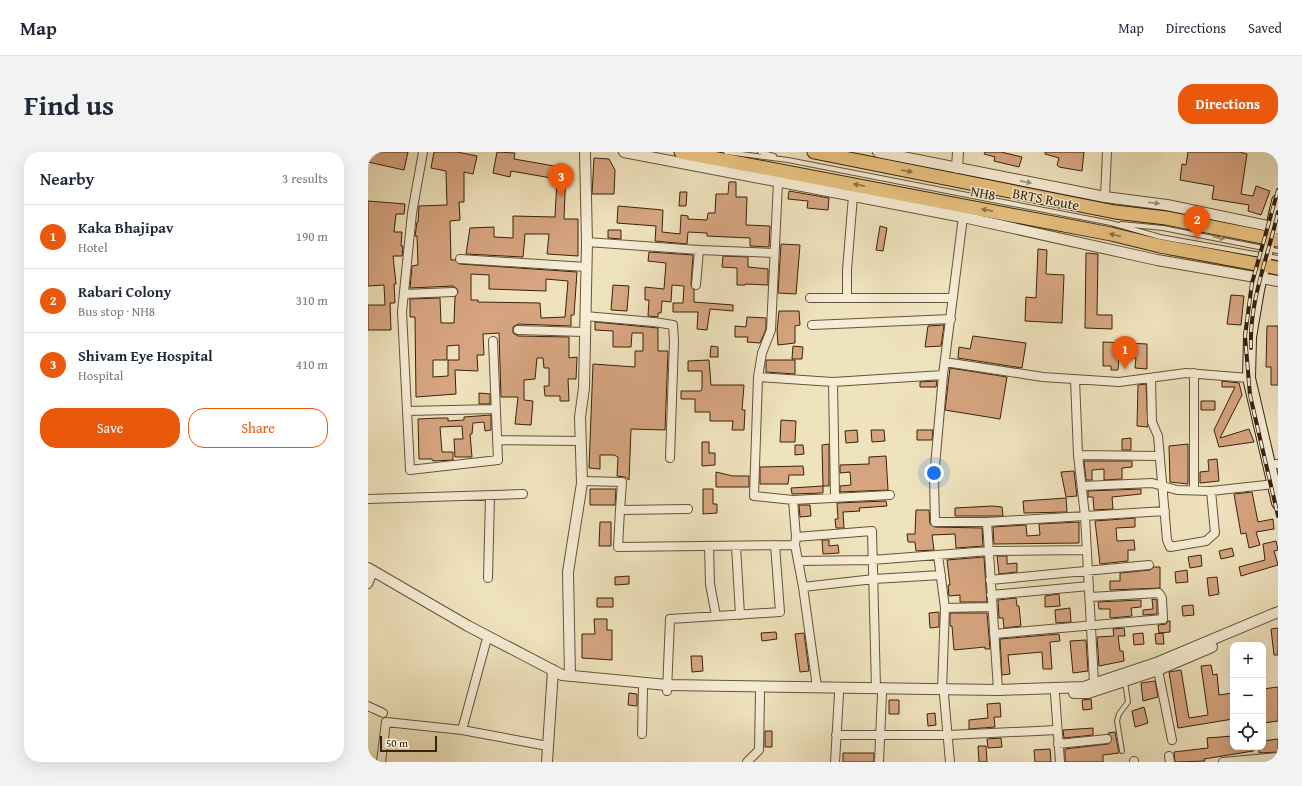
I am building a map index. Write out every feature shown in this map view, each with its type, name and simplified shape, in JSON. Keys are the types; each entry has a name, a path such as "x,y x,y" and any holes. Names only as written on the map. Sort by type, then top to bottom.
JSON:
{"main road":[{"name":"NH8","path":"681,152 1103,232 1160,246 1273,247"},
{"name":"NH8","path":"814,152 1115,212 1166,218 1254,240 1273,247"},
{"path":"1277,467 1256,374 1256,338 1268,280 1278,202"},
{"path":"1268,280 1250,337 1249,378 1278,503"}],"street":[{"path":"423,152 412,213 402,312 410,470 496,461 499,457 495,409 493,342"},
{"path":"570,676 568,572 582,481 582,441 580,416 584,388 587,242 586,152"},
{"path":"624,152 963,217 1158,260 1268,280"},
{"path":"878,152 1105,197 1166,205 1273,247"},
{"path":"957,168 958,152"},
{"path":"1105,197 1107,152"},
{"path":"778,182 771,330 762,353 758,376 754,496 793,500 890,495"},
{"path":"847,298 847,270 853,196"},
{"path":"963,217 943,375 934,478 935,522 987,522 1165,511"},
{"path":"587,242 699,250 774,253"},
{"path":"696,285 699,250"},
{"path":"460,259 586,267"},
{"path":"404,294 453,292"},
{"path":"810,298 953,298"},
{"path":"585,316 654,322 673,326 674,341 670,458"},
{"path":"812,325 951,319"},
{"path":"518,330 584,332"},
{"path":"945,362 1043,377 1119,382 1194,373 1249,378"},
{"path":"1194,373 1194,490"},
{"path":"758,376 833,382 943,375"},
{"path":"1151,378 1152,422 1158,436 1164,488 1167,540 1170,547 1206,541 1215,533 1211,491"},
{"path":"1075,379 1078,455 1085,516 1094,683"},
{"path":"833,382 835,497"},
{"path":"407,412 495,409"},
{"path":"497,440 582,441"},
{"path":"1078,455 1160,456"},
{"path":"582,481 622,482 618,547 775,545 872,531 872,560 879,691 879,762"},
{"path":"1082,486 1152,483 1164,488 1211,491 1274,484"},
{"path":"368,499 523,494"},
{"path":"488,578 490,496"},
{"path":"793,500 795,541 817,687"},
{"path":"620,510 688,509"},
{"path":"987,522 998,690"},
{"path":"667,688 670,619 780,612 775,545"},
{"path":"710,546 710,584 716,616"},
{"path":"736,546 740,615"},
{"path":"798,561 872,560 989,551 1087,550"},
{"path":"938,555 945,608 943,692 950,762"},
{"path":"990,580 1149,565"},
{"path":"803,587 873,579 940,575"},
{"path":"369,576 486,642 552,673 667,688 760,693 839,694 879,691"},
{"path":"369,576 468,626 552,673 560,680 643,689 817,687 879,691 1055,694 1088,693 1158,670 1278,619"},
{"path":"991,595 1089,586"},
{"path":"994,634 1091,624 1163,619 1162,598 1159,593 1090,597"},
{"path":"945,608 992,607"},
{"path":"943,692 1084,687 1156,663 1278,612"},
{"path":"462,730 486,642"},
{"path":"1158,670 1172,740"},
{"path":"547,762 552,673"},
{"path":"642,734 643,689"},
{"path":"747,762 760,750 760,693"},
{"path":"835,762 839,694"},
{"path":"1055,694 1056,730 1060,762"},
{"path":"368,706 383,713"},
{"path":"381,762 386,722 462,730 548,746"},
{"path":"836,735 948,735 1056,730"},
{"path":"1058,744 1107,739"},
{"path":"1223,762 1278,757"}],"lane":[{"path":"726,152 788,160"},
{"path":"760,152 788,160"},
{"name":"BRTS Route","path":"788,160 1111,223"},
{"path":"1111,223 1160,237 1249,254 1273,247"},
{"path":"1111,223 1254,240"},
{"path":"1122,751 1118,721 1119,714 1128,702 1124,681"}],"building":[{"path":"368,152 408,152 404,170 368,162"},
{"path":"434,152 457,152 477,156 473,174 464,172 464,202 459,202 460,220 450,221 451,260 455,260 460,264 577,272 574,315 571,315 571,326 518,324 513,327 513,333 518,336 569,337 569,358 577,357 576,379 568,379 569,401 560,401 560,396 545,396 544,386 549,386 549,368 544,368 543,358 537,358 535,379 524,380 524,400 533,401 531,425 515,424 518,397 501,397 499,333 483,334 484,355 477,355 478,371 455,370 456,394 416,397 415,317 410,317 410,299 440,298 441,323 454,323 455,297 458,292 453,286 410,288 412,266 418,265 417,236 415,236 419,206 447,205 446,171 431,168","holes":["471,274 489,275 489,289 546,291 546,279 568,281 565,317 541,318 540,303 478,302 478,300 471,300","459,345 459,360 448,360 448,376 433,377 433,360 447,360 447,346"]},
{"path":"497,152 515,153 514,159 566,168 564,219 578,219 578,256 547,254 549,234 525,234 523,257 466,254 470,228 494,227 494,237 513,238 513,216 555,217 557,179 511,171 510,177 493,173"},
{"path":"985,152 1001,152 1022,157 1019,167 994,161 995,157 984,154"},
{"path":"1045,152 1084,152 1082,171 1059,167 1057,165 1059,158 1045,154"},
{"path":"1188,152 1240,152 1247,154 1241,194 1253,196 1256,186 1270,191 1261,215 1248,211 1249,205 1212,199 1214,186 1180,180 1182,164 1186,165"},
{"path":"594,158 609,159 615,170 614,194 592,194"},
{"path":"729,182 736,182 736,197 747,197 746,225 770,226 769,247 750,246 750,238 707,236 707,233 688,232 687,244 655,241 656,226 617,223 618,206 663,210 662,232 680,234 681,215 688,216 688,219 707,220 708,213 715,213 716,194 728,194"},
{"path":"789,191 829,198 828,210 807,208 808,201 788,199"},
{"path":"680,192 687,192 686,206 679,206"},
{"path":"368,201 405,204 404,214 396,214 394,232 402,232 401,246 403,246 402,256 393,256 396,284 394,284 395,303 390,303 391,330 368,330 368,305 385,305 384,285 368,286"},
{"path":"880,226 887,228 883,251 876,250"},
{"path":"608,230 621,230 621,239 608,238"},
{"path":"781,244 800,245 796,294 778,293"},
{"path":"1038,249 1047,250 1046,274 1064,275 1062,323 1025,321 1026,297 1036,298"},
{"path":"649,252 693,255 691,285 694,290 694,302 733,305 733,311 710,309 707,330 697,329 698,312 673,312 673,303 683,303 684,286 672,285 671,302 662,301 661,313 658,313 658,317 648,316 649,300 645,300 645,287 664,289 666,263 648,261"},
{"path":"1086,253 1098,254 1097,315 1112,315 1112,329 1085,328"},
{"path":"723,256 748,257 748,267 768,269 768,285 737,285 737,268 722,267"},
{"path":"613,285 629,286 627,311 611,310"},
{"path":"1231,295 1244,296 1241,325 1227,324"},
{"path":"779,311 799,311 800,325 795,326 795,343 778,345 777,330"},
{"path":"747,317 766,318 766,329 760,343 747,342 748,337 735,337 735,326 746,327"},
{"path":"595,322 658,328 658,351 668,351 665,430 631,429 629,480 625,477 617,476 618,457 614,455 600,455 600,469 589,468 593,364 635,367 635,351 643,351 643,333 632,333 631,347 613,347 613,331 595,330"},
{"path":"944,325 941,346 925,347 928,326"},
{"path":"1267,326 1278,326 1278,385 1271,385 1271,367 1266,367"},
{"path":"973,336 1026,343 1022,368 958,358 959,347 970,349"},
{"path":"1103,342 1147,344 1147,369 1135,368 1136,358 1119,357 1118,370 1111,370 1111,366 1103,366"},
{"path":"711,346 718,347 718,357 710,357"},
{"path":"793,346 803,347 802,359 792,359"},
{"path":"709,360 711,385 744,385 742,410 745,410 744,430 732,430 733,421 710,421 710,412 695,412 695,399 681,399 681,391 701,391 702,388 702,371 688,371 688,361"},
{"path":"766,360 795,360 795,374 766,372"},
{"path":"950,368 1007,377 1000,419 945,410"},
{"path":"937,381 936,387 920,387 920,382"},
{"path":"1222,381 1239,383 1242,395 1220,438 1249,429 1254,442 1219,447 1214,430 1235,387 1222,387"},
{"path":"1146,384 1148,427 1137,426 1138,385"},
{"path":"479,393 490,394 490,404 479,404"},
{"path":"1201,401 1215,401 1215,410 1201,410"},
{"path":"491,415 491,430 485,431 484,422 473,423 472,434 470,434 472,457 455,457 454,439 463,439 462,426 440,427 442,452 453,452 453,460 433,461 432,459 419,459 418,419 448,418 448,421 464,420 464,417"},
{"path":"781,420 796,421 795,442 780,442"},
{"path":"857,430 858,442 846,443 845,431"},
{"path":"871,430 884,430 885,441 872,442"},
{"path":"917,430 933,430 932,440 917,440"},
{"path":"1131,438 1131,450 1122,450 1122,439"},
{"path":"702,442 709,442 709,453 715,453 715,465 702,466"},
{"path":"829,444 829,486 823,486 822,445"},
{"path":"1188,444 1188,484 1170,482 1169,446"},
{"path":"795,445 803,445 804,454 795,455"},
{"path":"886,456 888,490 840,492 840,486 851,485 850,472 840,473 840,465 869,464 869,457"},
{"path":"1217,459 1219,481 1200,483 1200,472 1209,471 1208,460"},
{"path":"1084,461 1132,461 1132,467 1122,468 1122,479 1104,480 1104,469 1092,470 1092,480 1086,480"},
{"path":"803,466 804,475 789,475 788,484 760,484 760,467"},
{"path":"1074,471 1077,496 1066,497 1061,472"},
{"path":"716,472 733,476 749,476 749,487 716,487"},
{"path":"823,486 823,493 792,494 791,488"},
{"path":"590,489 616,489 615,505 590,505"},
{"path":"703,489 713,489 713,504 717,504 717,513 703,514"},
{"path":"1141,489 1141,494 1112,497 1113,509 1094,510 1093,497 1088,497 1088,491"},
{"path":"1252,492 1258,522 1273,519 1274,529 1256,532 1260,545 1249,548 1246,533 1241,534 1234,494"},
{"path":"1066,498 1067,512 1024,513 1023,501"},
{"path":"886,501 887,506 859,508 860,511 843,512 844,528 836,528 835,519 838,519 837,503"},
{"path":"799,505 810,505 811,516 800,517"},
{"path":"992,506 1002,507 1003,516 955,516 955,508"},
{"path":"916,510 929,510 930,524 935,527 982,528 983,546 956,548 955,534 932,535 934,550 916,551 915,542 908,542 907,534 915,534"},
{"path":"1135,518 1135,527 1116,528 1117,541 1134,540 1135,550 1128,550 1128,561 1100,564 1095,521"},
{"path":"600,522 611,522 611,546 599,546"},
{"path":"1079,522 1079,543 994,544 993,527 1026,525 1027,536 1040,535 1039,524"},
{"path":"822,540 829,540 829,546 838,545 839,553 823,554"},
{"path":"1276,541 1278,550 1274,551 1278,565 1241,576 1239,567 1265,560 1263,544"},
{"path":"1232,548 1234,556 1221,559 1219,551"},
{"path":"1201,555 1202,566 1190,568 1188,557"},
{"path":"997,556 1007,556 1007,564 1017,563 1017,572 999,574"},
{"path":"984,557 987,602 960,602 960,595 949,596 948,585 950,585 947,560"},
{"path":"1154,567 1160,567 1160,588 1110,590 1110,581 1120,581 1120,573 1150,570"},
{"path":"1187,570 1188,582 1176,583 1175,572"},
{"path":"629,576 629,584 615,585 615,577"},
{"path":"1217,577 1219,594 1209,596 1207,578"},
{"path":"1059,594 1060,606 1045,607 1045,596"},
{"path":"597,598 613,598 613,607 597,607"},
{"path":"1016,598 1017,606 1019,606 1021,626 1004,628 1003,618 999,618 998,600"},
{"path":"1152,599 1157,600 1157,614 1143,615 1143,610 1153,609"},
{"path":"1141,600 1141,607 1131,608 1132,616 1110,618 1110,609 1099,609 1098,602"},
{"path":"1193,605 1194,615 1183,616 1182,606"},
{"path":"1070,608 1071,622 1056,623 1055,610"},
{"path":"939,612 939,627 930,628 929,613"},
{"path":"950,613 987,613 990,649 985,649 985,647 954,650 952,626 950,626"},
{"path":"594,619 607,619 607,630 612,630 612,660 582,658 582,634 595,634"},
{"path":"1170,621 1170,632 1159,633 1158,625 1166,624"},
{"path":"1124,628 1125,636 1118,636 1120,651 1123,651 1124,661 1099,666 1097,637 1114,636 1113,629"},
{"path":"1278,628 1278,655 1274,655 1271,629"},
{"path":"776,632 777,639 762,641 761,633"},
{"path":"804,633 809,671 800,672 795,634"},
{"path":"1143,633 1144,644 1134,645 1133,634"},
{"path":"1163,633 1164,644 1156,644 1155,634"},
{"path":"1059,634 1060,641 1050,642 1052,669 1043,669 1042,652 1008,655 1010,674 1002,675 1000,639"},
{"path":"1086,640 1088,671 1073,673 1070,641"},
{"path":"691,656 702,656 703,671 692,672"},
{"path":"1211,665 1213,675 1217,674 1219,695 1230,693 1230,719 1178,728 1169,672 1181,670 1189,718 1208,715 1201,666"},
{"path":"1155,681 1158,697 1143,701 1141,683"},
{"path":"1278,687 1278,721 1266,723 1266,689"},
{"path":"629,693 637,694 637,706 628,705"},
{"path":"1091,699 1092,709 1083,710 1082,700"},
{"path":"889,700 899,700 899,714 889,714"},
{"path":"1000,703 1001,717 994,717 995,727 969,729 969,720 988,718 987,704"},
{"path":"1144,707 1148,723 1135,727 1132,711"},
{"path":"935,713 936,725 928,726 927,714"},
{"path":"1093,728 1093,735 1064,738 1063,730"},
{"path":"765,731 772,731 772,747 765,747"},
{"path":"1115,732 1119,753 1103,755 1103,762 1065,762 1065,749 1108,744 1112,739 1108,733"},
{"path":"1230,736 1230,750 1253,751 1204,759 1205,761 1175,762 1174,752 1208,748 1207,738"},
{"path":"1001,738 1002,747 988,748 987,739"},
{"path":"1278,739 1278,752 1259,753 1259,750 1266,750 1266,741"},
{"path":"978,746 986,746 987,762 979,762"},
{"path":"1050,749 1051,762 1035,762 1034,750"},
{"path":"843,753 874,753 874,762 843,762"}],"railway":[{"path":"1278,190 1252,283 1245,336 1250,395 1278,516"},
{"path":"1251,348 1251,331 1256,296 1278,212"}],"place":[{"name":"Shivam Eye Hospital","path":"561,196"},
{"name":"Rabari Colony","path":"1197,239"},
{"name":"Kaka Bhajipav","path":"1125,369"}]}
